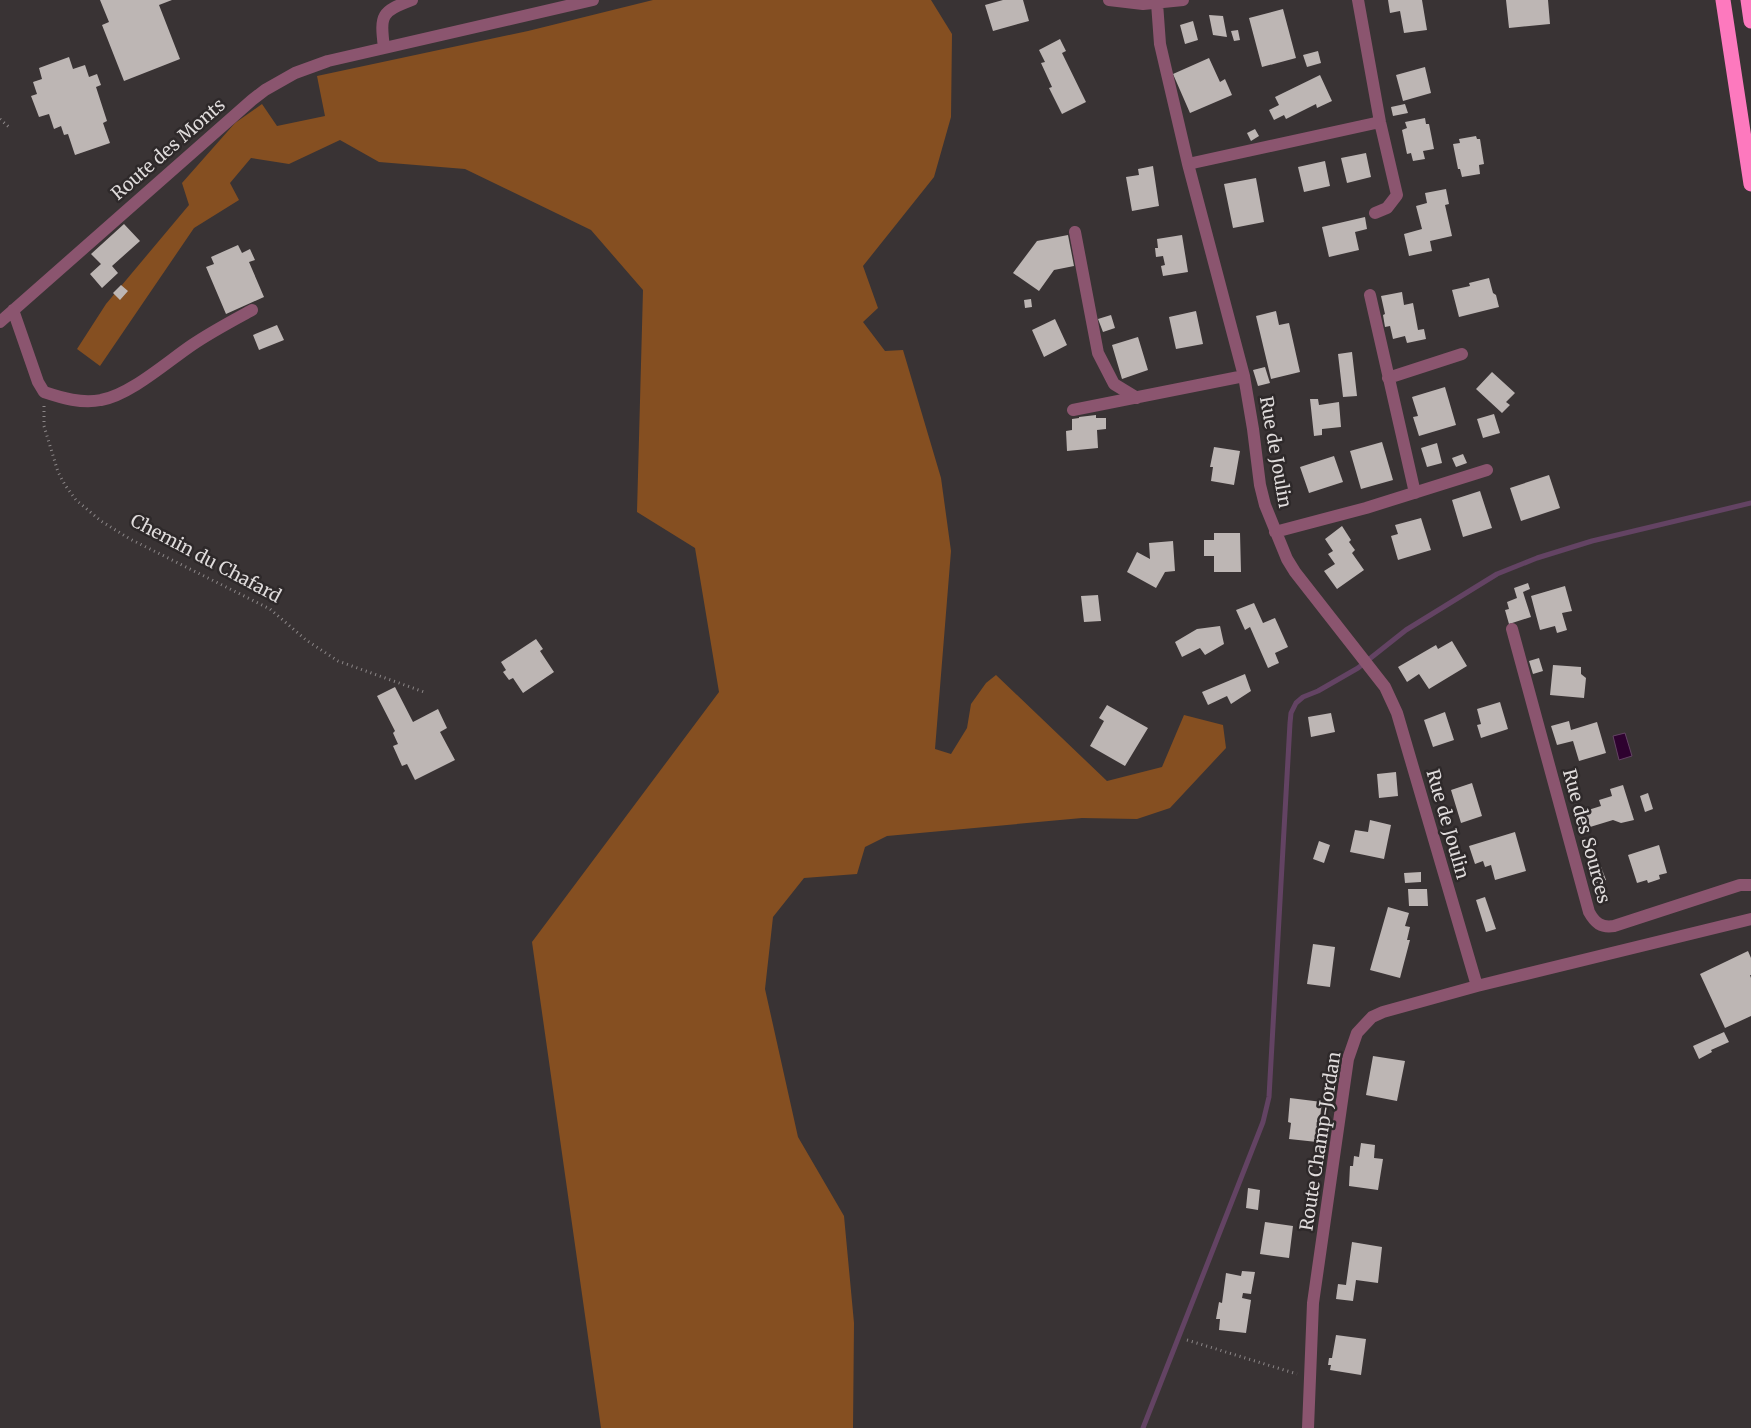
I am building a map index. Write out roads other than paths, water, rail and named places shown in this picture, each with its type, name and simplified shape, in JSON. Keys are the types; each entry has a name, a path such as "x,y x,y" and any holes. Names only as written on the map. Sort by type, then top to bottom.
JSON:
{"highway":[{"path":"1723,0 1751,184"},
{"path":"1748,0 1751,21"}],"street":[{"path":"384,48 382,25 384,16 394,7 412,0"},
{"name":"Route des Monts","path":"0,322 234,114 265,90 286,77 328,61 593,0"},
{"path":"1114,0 1144,4 1183,0"},
{"path":"1358,0 1380,122 1397,195 1386,208 1375,213"},
{"name":"Rue de Joulin","path":"1157,3 1160,44 1188,164 1244,376 1254,429 1260,485 1275,532 1283,551 1296,572 1385,687 1397,713 1477,986"},
{"path":"1188,164 1380,122"},
{"path":"1074,232 1098,353 1114,384 1137,398"},
{"path":"1370,294 1415,493"},
{"path":"13,310 38,382 44,392 70,399 88,401 109,399 131,388 216,330 252,310"},
{"path":"1388,378 1462,354"},
{"path":"1073,410 1244,376"},
{"path":"1275,532 1357,511 1487,470"},
{"name":"Rue des Sources","path":"1512,628 1589,912 1595,922 1603,927 1614,926 1740,885 1751,885"},
{"name":"Route Champ-Jordan","path":"1308,1428 1313,1303 1348,1059 1357,1033 1372,1017 1383,1012 1477,986 1751,919"}],"waterway":[{"path":"1143,1428 1263,1122 1269,1097 1290,723 1291,713 1296,703 1303,697 1318,691 1358,668 1406,630 1497,574 1537,558 1592,541 1751,503"}]}
